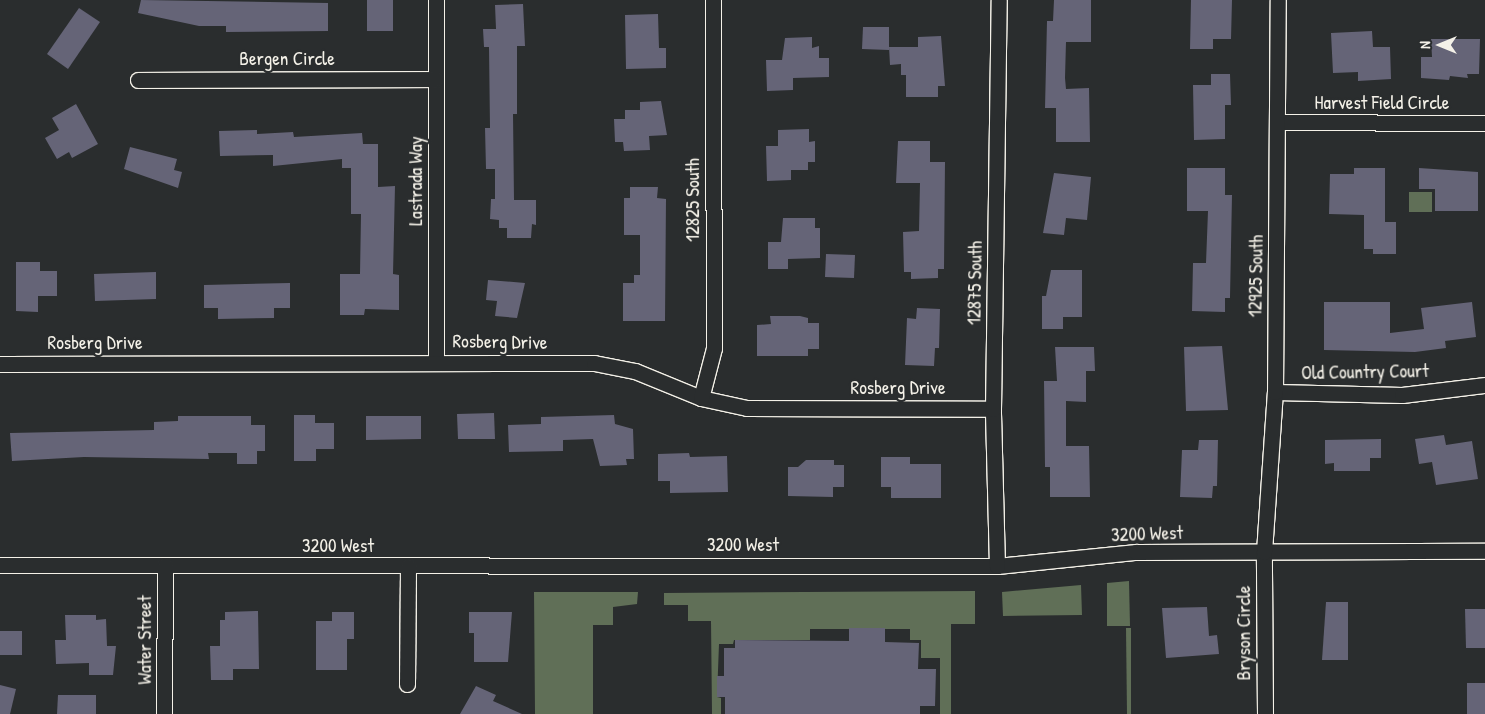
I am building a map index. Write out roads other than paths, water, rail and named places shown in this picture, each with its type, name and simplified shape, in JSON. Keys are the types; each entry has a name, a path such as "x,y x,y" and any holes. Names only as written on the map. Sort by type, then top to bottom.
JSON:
{"street":[{"name":"Lastrada Way","path":"436,0 436,362"},
{"name":"12825 South","path":"701,398 714,348 713,0"},
{"name":"12875 South","path":"997,566 994,409 999,0"},
{"name":"12925 South","path":"1264,552 1275,392 1279,122 1278,0"},
{"name":"Bergen Circle","path":"138,80 436,79"},
{"name":"Harvest Field Circle","path":"1279,122 1485,123"},
{"name":"Rosberg Drive","path":"0,364 594,363 634,371 701,398 747,408 994,409"},
{"name":"Old Country Court","path":"1275,392 1402,395 1485,385"},
{"name":"3200 West","path":"0,565 997,566 1136,552 1485,551"},
{"name":"Bryson Circle","path":"1264,552 1265,714"},
{"name":"Water Street","path":"164,714 165,565"},
{"path":"407,684 408,566"}]}
